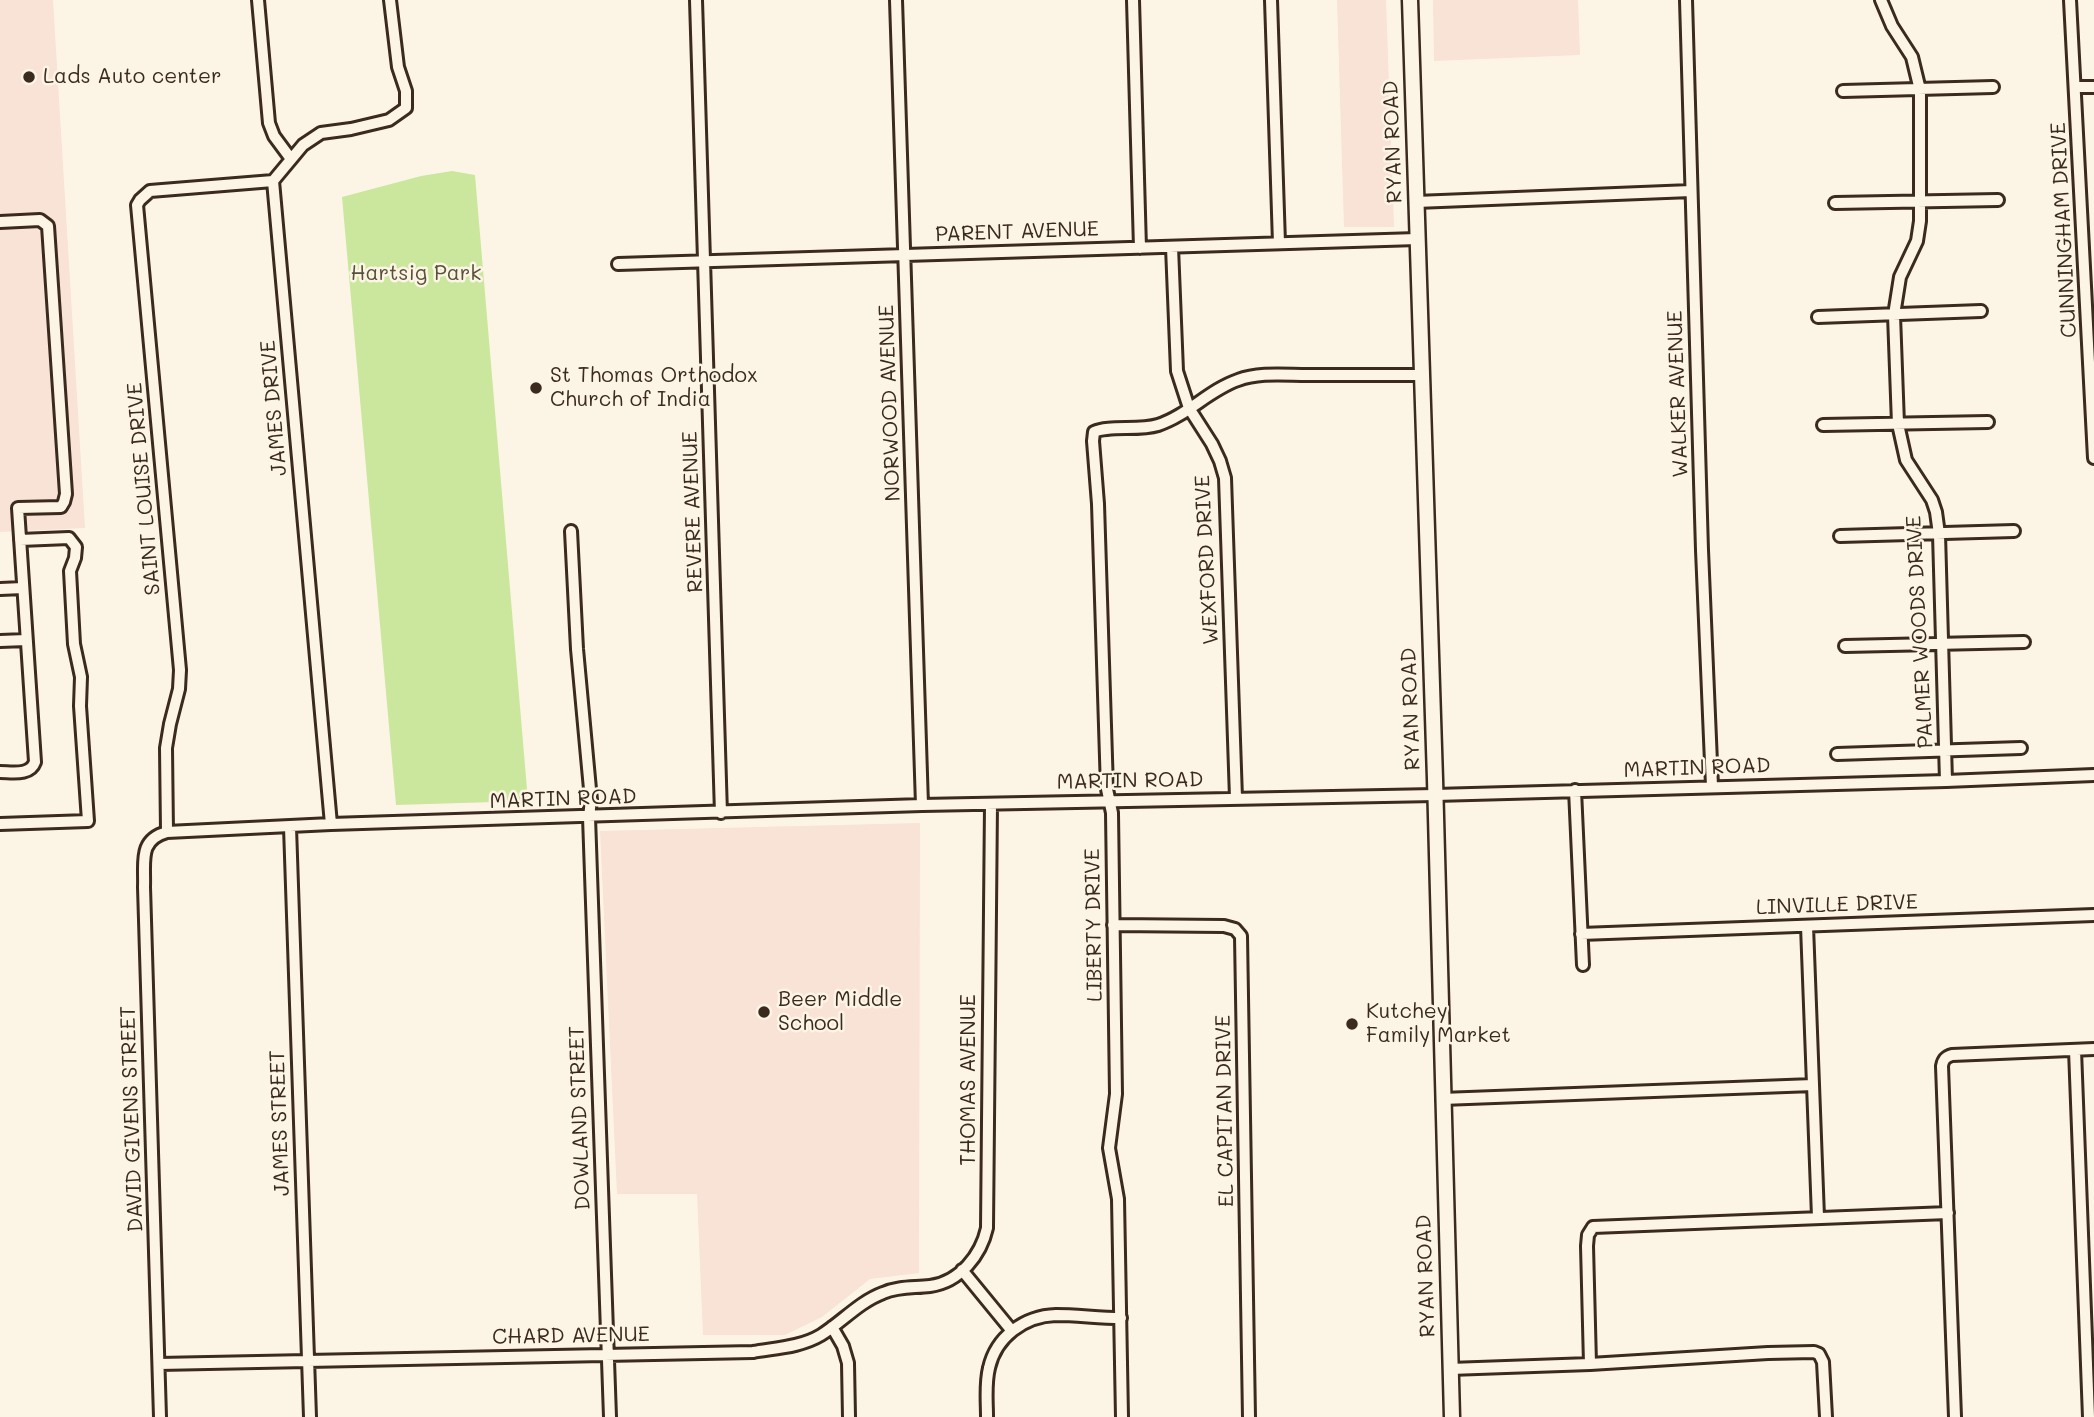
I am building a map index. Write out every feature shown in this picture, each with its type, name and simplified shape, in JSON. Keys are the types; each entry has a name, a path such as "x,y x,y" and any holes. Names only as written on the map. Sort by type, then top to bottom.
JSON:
{"main road":[{"name":"RYAN ROAD","path":"1410,0 1451,1417"}],"street":[{"path":"258,0 270,124 274,136 291,159"},
{"path":"273,181 303,145 321,133 389,120 406,108 406,91 398,67 390,0"},
{"name":"REVERE AVENUE","path":"696,0 721,813"},
{"name":"NORWOOD AVENUE","path":"896,0 922,805"},
{"path":"1133,0 1140,248"},
{"path":"1271,0 1279,243"},
{"name":"WALKER AVENUE","path":"1686,0 1702,550 1712,786"},
{"name":"PALMER WOODS DRIVE","path":"1881,0 1892,26 1912,57 1920,90 1922,202 1917,242 1900,277 1894,315 1898,424 1906,460 1932,500 1939,534 1946,781"},
{"name":"CUNNINGHAM DRIVE","path":"2070,0 2088,222 2094,458"},
{"path":"2076,87 2094,86"},
{"path":"1843,92 1993,87"},
{"name":"SAINT LOUISE DRIVE","path":"167,832 166,748 179,690 180,670 137,212 140,200 150,191 273,181"},
{"name":"JAMES DRIVE","path":"273,181 331,824"},
{"path":"1416,202 1691,191"},
{"path":"1835,203 1998,200"},
{"path":"18,508 29,508 50,507 61,506 66,494 48,226 40,220 0,222 39,221 48,228 64,497 61,504 57,507 50,507 18,508"},
{"name":"PARENT AVENUE","path":"618,264 1417,239"},
{"name":"WEXFORD DRIVE","path":"1172,247 1177,371 1189,408 1216,452 1225,478 1236,798"},
{"path":"1818,317 1981,311"},
{"path":"1189,408 1218,388 1241,379 1262,376 1421,374"},
{"name":"LIBERTY DRIVE","path":"1122,1417 1118,1199 1109,1148 1116,1094 1112,813 1107,785 1097,481 1093,441 1094,432 1156,426 1175,419 1189,408"},
{"path":"1823,425 1988,422"},
{"path":"18,508 33,768"},
{"name":"DOWLAND STREET","path":"571,531 577,649 591,800 589,817 610,1417"},
{"path":"1840,536 2014,531"},
{"path":"0,824 88,821 80,706 81,677 74,644 70,571 76,547 69,538 20,540"},
{"path":"0,589 23,588"},
{"path":"0,641 26,640"},
{"path":"1845,646 2024,642"},
{"path":"1837,754 2021,748"},
{"name":"MARTIN ROAD","path":"167,832 331,824 922,805 1435,795 2094,775"},
{"path":"1576,790 1583,965"},
{"name":"THOMAS AVENUE","path":"962,1270 979,1250 988,1220 991,804"},
{"name":"JAMES STREET","path":"290,827 310,1417"},
{"name":"DAVID GIVENS STREET","path":"160,1417 144,887 145,849 156,835 167,832"},
{"name":"LINVILLE DRIVE","path":"1581,934 2094,915"},
{"name":"EL CAPITAN DRIVE","path":"1113,925 1224,926 1235,929 1241,936 1249,1417"},
{"path":"1807,926 1818,1217"},
{"path":"1955,1417 1943,1060 1952,1055 2094,1049"},
{"path":"2075,1050 2089,1417"},
{"path":"1442,1099 1813,1085"},
{"path":"1590,1364 1587,1246 1593,1227 1948,1213"},
{"path":"962,1270 1012,1331"},
{"name":"CHARD AVENUE","path":"159,1364 753,1352 809,1341 881,1293 896,1288 942,1283 962,1270"},
{"path":"987,1417 989,1367 999,1344 1012,1331 1030,1320 1046,1316 1121,1318"},
{"path":"832,1327 843,1346 848,1363 849,1417"},
{"path":"1450,1369 1806,1352 1819,1354 1823,1362 1826,1417"}],"shaded area":[{"path":"0,0 53,0 85,528 0,532"},
{"path":"1337,0 1386,0 1394,227 1344,227"},
{"path":"1433,0 1578,0 1580,55 1434,61"},
{"name":"Beer Middle School","path":"920,823 919,1273 870,1279 822,1317 785,1335 703,1335 697,1194 617,1194 600,831"}],"green space":[{"name":"Hartsig Park","path":"452,171 475,175 528,801 396,805 342,197 421,176"}],"place":[{"name":"Lads Auto center","path":"29,77"},
{"name":"St Thomas Orthodox Church of India","path":"536,388"},
{"name":"Beer Middle School","path":"764,1012"},
{"name":"Kutchey Family Market","path":"1352,1024"}]}
